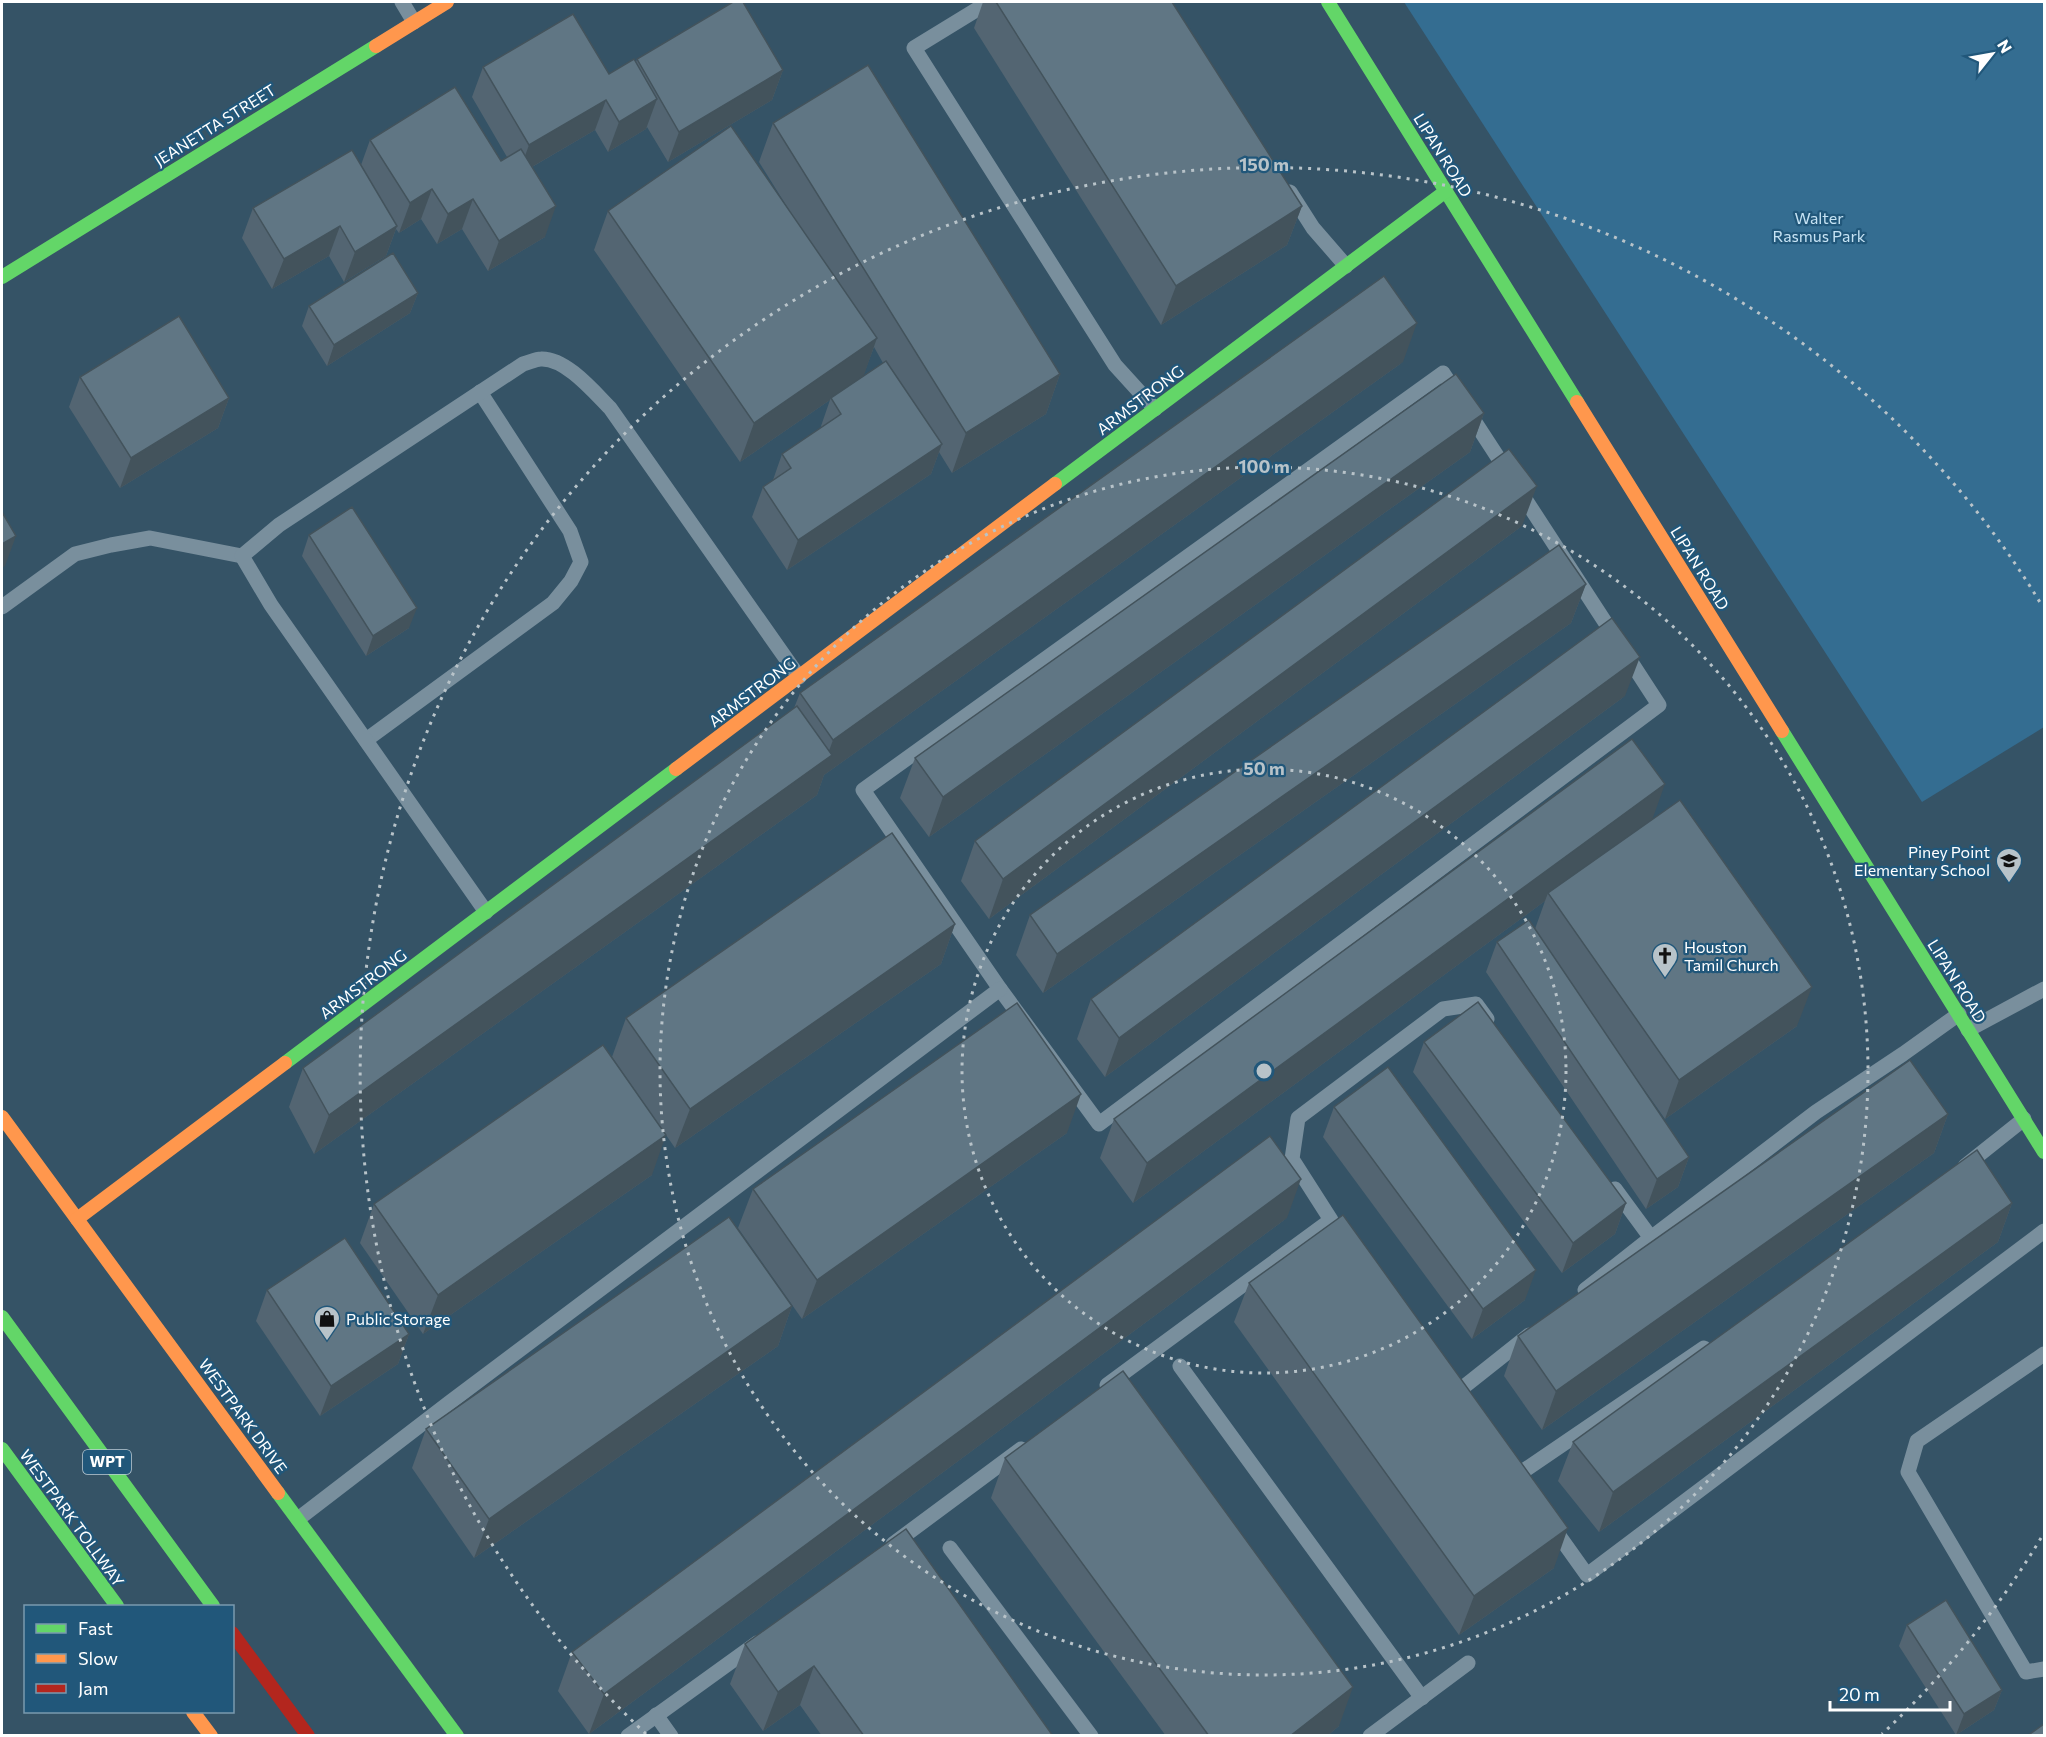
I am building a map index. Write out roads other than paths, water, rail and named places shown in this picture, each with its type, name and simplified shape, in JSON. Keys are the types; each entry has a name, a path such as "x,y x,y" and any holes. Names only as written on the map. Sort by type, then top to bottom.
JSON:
{"main road":[{"name":"JEANETTA STREET","path":"2,276 447,2"},
{"name":"LIPAN ROAD","path":"1328,2 2044,1152"},
{"name":"ARMSTRONG","path":"77,1219 1446,191"},
{"name":"WESTPARK DRIVE","path":"2,1117 457,1736"},
{"name":"WPT","path":"2,1317 212,1605"},
{"name":"WESTPARK TOLLWAY","path":"2,1449 116,1605"},
{"path":"234,1636 308,1736"},
{"path":"194,1713 210,1736"}],"lane":[{"path":"402,2 414,22"},
{"path":"989,2 914,48 1115,365 1155,409"},
{"path":"1282,178 1313,228 1346,266"},
{"path":"242,556 279,525 480,392 523,364 542,359 560,364 578,376 610,408 799,677"},
{"path":"1443,373 1659,705 1099,1124 1000,989 863,790 1443,373"},
{"path":"366,740 553,603 571,581 581,562 570,531 480,392"},
{"path":"2,608 75,554 111,545 150,538 242,556 271,604 486,912"},
{"path":"298,1520 1000,989"},
{"path":"1968,1030 2044,989"},
{"path":"1094,1395 1334,1225 1292,1159 1298,1118 1443,1009 1476,1004 1497,1032"},
{"path":"1577,1297 1816,1112 1959,1014"},
{"path":"1954,1173 2024,1119"},
{"path":"1609,1182 1651,1238"},
{"path":"1541,1512 1587,1575 2044,1231"},
{"path":"1456,1393 1539,1327"},
{"path":"1516,1476 1717,1339"},
{"path":"2044,1354 1917,1441 1908,1472 2026,1672 2044,1669"},
{"path":"1180,1366 1422,1698"},
{"path":"885,1549 1037,1437"},
{"path":"950,1548 1091,1736"},
{"path":"628,1736 771,1633"},
{"path":"1370,1736 1468,1664"},
{"path":"656,1715 671,1736"}],"place":[{"name":"Piney Point Elementary School","path":"2009,884"},
{"name":"Houston Tamil Church","path":"1665,979"},
{"name":"Public Storage","path":"327,1342"}],"park label":[{"name":"Walter Rasmus Park","path":"1819,227"}]}
